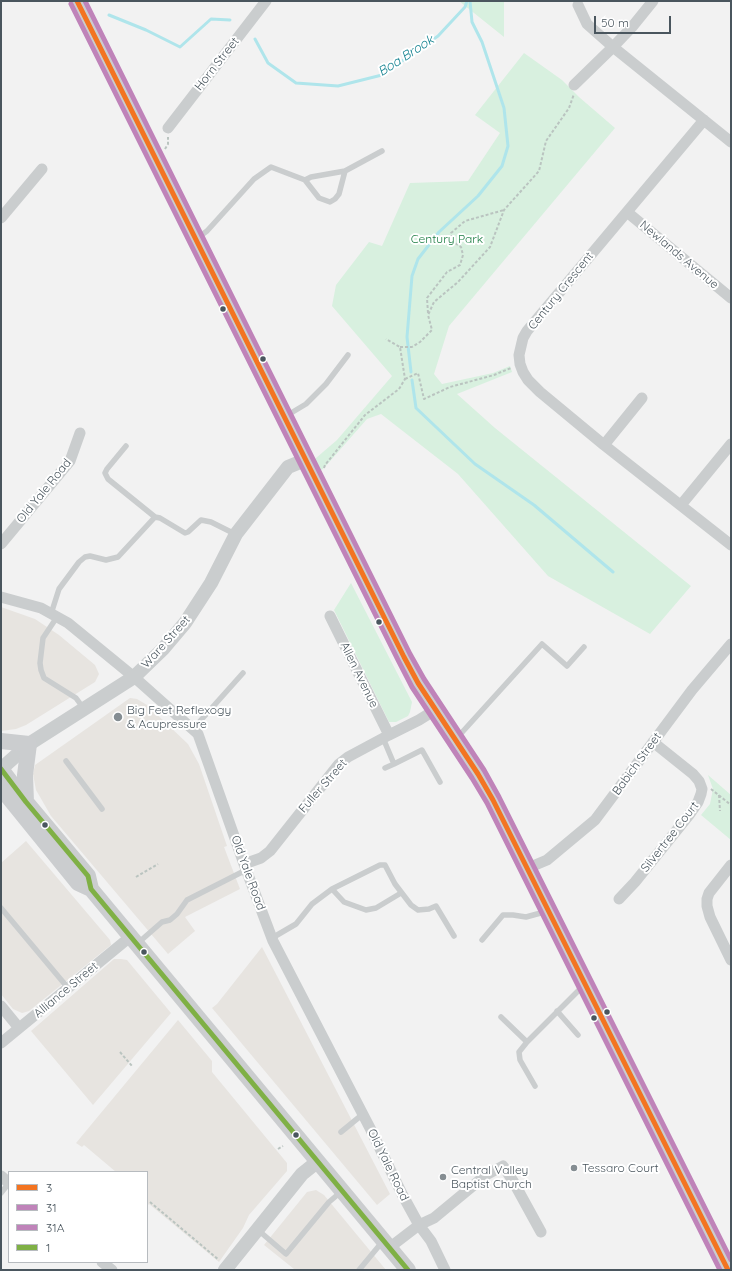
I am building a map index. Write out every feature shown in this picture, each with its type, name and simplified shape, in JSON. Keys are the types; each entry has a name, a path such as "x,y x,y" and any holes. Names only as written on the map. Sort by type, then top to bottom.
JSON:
{"main road":[{"path":"77,1 305,460 418,683 486,788 528,868 548,911 728,1270"},
{"path":"1,741 29,744 25,775 14,804"},
{"path":"1,769 14,804"},
{"path":"1,788 14,804 88,876 91,890 408,1270"}],"street":[{"name":"Horn Street","path":"168,128 266,1"},
{"path":"574,85 632,27 653,1"},
{"path":"578,6 588,24 613,47 731,142"},
{"name":"Century Crescent","path":"520,364 520,347 527,331 704,120"},
{"path":"1,218 42,169"},
{"name":"Newlands Avenue","path":"627,212 731,298"},
{"path":"520,364 528,380 604,445 731,545"},
{"path":"604,445 642,398"},
{"name":"Old Yale Road","path":"1,544 70,461 80,433"},
{"path":"681,505 731,444"},
{"name":"Ware Street","path":"1,769 29,744 134,677 162,649 185,623 211,583 236,534 288,467 305,460"},
{"name":"Old Yale Road","path":"1,596 41,608 68,623 134,677 198,734 272,938 363,1114 402,1194 419,1225 431,1241 445,1270"},
{"name":"Allen Avenue","path":"330,616 386,736"},
{"name":"Babich Street","path":"528,868 547,860 595,820 692,690 731,644"},
{"name":"Fuller Street","path":"245,867 270,851 339,764 348,757 435,710"},
{"name":"Silvertree Court","path":"619,899 635,882 689,815 698,802 702,789 699,781 693,774 653,742"},
{"path":"731,865 713,887 707,899 710,917 731,960"},
{"name":"Alliance Street","path":"1,1043 68,988 133,940"},
{"path":"1,1006 19,1028"},
{"path":"226,1269 302,1174 317,1162"},
{"path":"386,1244 434,1218 486,1175 503,1166 541,1232"},
{"path":"103,1263 112,1270"}],"lane":[{"path":"305,180 311,177 345,171 382,151"},
{"path":"196,239 207,232 254,179 271,167 305,180 319,198 330,202 339,194 345,171"},
{"path":"284,417 306,404 326,384 348,355"},
{"path":"126,446 105,473 108,479 155,517 160,518 185,533 201,520 211,522 236,534"},
{"path":"84,709 76,698 44,678 41,670 40,663 43,638 54,615 59,589 79,562 85,557 90,556 106,560 118,557 155,517"},
{"path":"455,740 542,644 567,666 584,647"},
{"path":"193,729 243,674"},
{"path":"386,736 394,764"},
{"path":"385,768 422,750 440,782"},
{"path":"66,761 102,809"},
{"path":"272,938 296,924 312,904 332,889 380,864 386,865 401,893 411,905 418,910 429,909 436,906 454,936"},
{"path":"133,940 162,922 170,920 177,914 187,900 245,867"},
{"path":"332,889 344,902 366,910 376,908 401,893"},
{"path":"1,908 68,988"},
{"path":"482,940 504,916 513,915 526,917 548,911"},
{"path":"535,1086 520,1060 519,1052 527,1042 585,984"},
{"path":"557,1012 578,1034"},
{"path":"501,1018 527,1042"},
{"path":"341,1132 363,1114"},
{"path":"1,1193 8,1184"},
{"path":"257,1230 286,1254 329,1202 342,1191"},
{"path":"359,1270 386,1244"}],"path":[{"path":"428,315 434,302 458,282 490,247 504,210 539,172 546,141 569,108 574,92 574,85"},
{"path":"386,339 400,347 412,347 420,342 432,330 428,315 427,298 447,272 460,266 463,255 461,247 452,241 451,233 466,221 504,210"},
{"path":"400,347 405,379"},
{"path":"322,470 364,416 399,390 405,379 418,372 424,400 450,387 494,375 520,364"},
{"path":"702,789 712,789 731,805"},
{"path":"719,794 720,811"},
{"path":"136,877 158,864"},
{"path":"120,1052 132,1066"},
{"path":"278,1149 283,1146"},
{"path":"150,1202 226,1269"}],"shaded area":[{"path":"1,607 35,619 59,635 95,665 99,674 95,682 26,725 16,729 1,731"},
{"path":"130,698 137,699 147,705 188,744 199,764 227,846 224,847 240,889 185,917 195,931 168,954 51,816 36,790 33,774 35,765"},
{"path":"26,841 110,940 111,945 29,1011 22,1013 13,1009 1,994 1,863"},
{"path":"262,947 390,1194 377,1205 212,1008 217,1004"},
{"path":"114,959 127,960 171,1013 93,1105 31,1031"},
{"path":"178,1020 212,1061 212,1072 287,1163 287,1171 249,1215 243,1228 219,1262 149,1204 148,1205 148,1171 115,1171 84,1145 82,1147 76,1143"},
{"path":"316,1190 324,1195 386,1270 293,1270 294,1269 264,1245 307,1192"}],"green space":[{"path":"459,1 504,1 504,37"},
{"name":"Century Park","path":"524,53 562,80 615,128 449,326 434,374 442,384 493,373 510,366 512,372 457,394 495,428 691,586 650,634 548,576 458,474 381,414 367,419 324,468 315,475 309,464 337,440 392,376 332,306 336,285 369,242 382,246 410,183 468,181 500,133 475,115"},
{"path":"351,583 412,702 408,716 396,722 389,722 334,610"},
{"path":"708,775 731,795 731,840 701,815 710,804 713,789"}],"waterway":[{"name":"Boa Brook","path":"255,39 268,63 296,83 338,86 382,75 438,36 465,7 467,1"},
{"path":"411,372 407,337 412,276 418,259 439,232 478,196 502,166 508,146 504,108 482,42 472,22 470,1"},
{"name":"Boa Brook","path":"109,15 146,30 180,47 211,19 230,20"},
{"path":"412,380 416,408 475,464 534,505 613,572"}],"transit line":[{"name":"3","path":"77,1 404,657 418,683 478,774 493,800 728,1270"},
{"name":"31A","path":"85,1 410,654 424,679 484,770 499,797 731,1260"},
{"name":"31","path":"71,4 398,660 412,687 487,803 720,1270"},
{"name":"1","path":"1,769 26,802 88,876 91,889 408,1270"}],"place":[{"name":"Big Feet Reflexogy & Acupressure","path":"118,717"},
{"name":"Tessaro Court","path":"574,1168"},
{"name":"Central Valley Baptist Church","path":"443,1177"}]}
